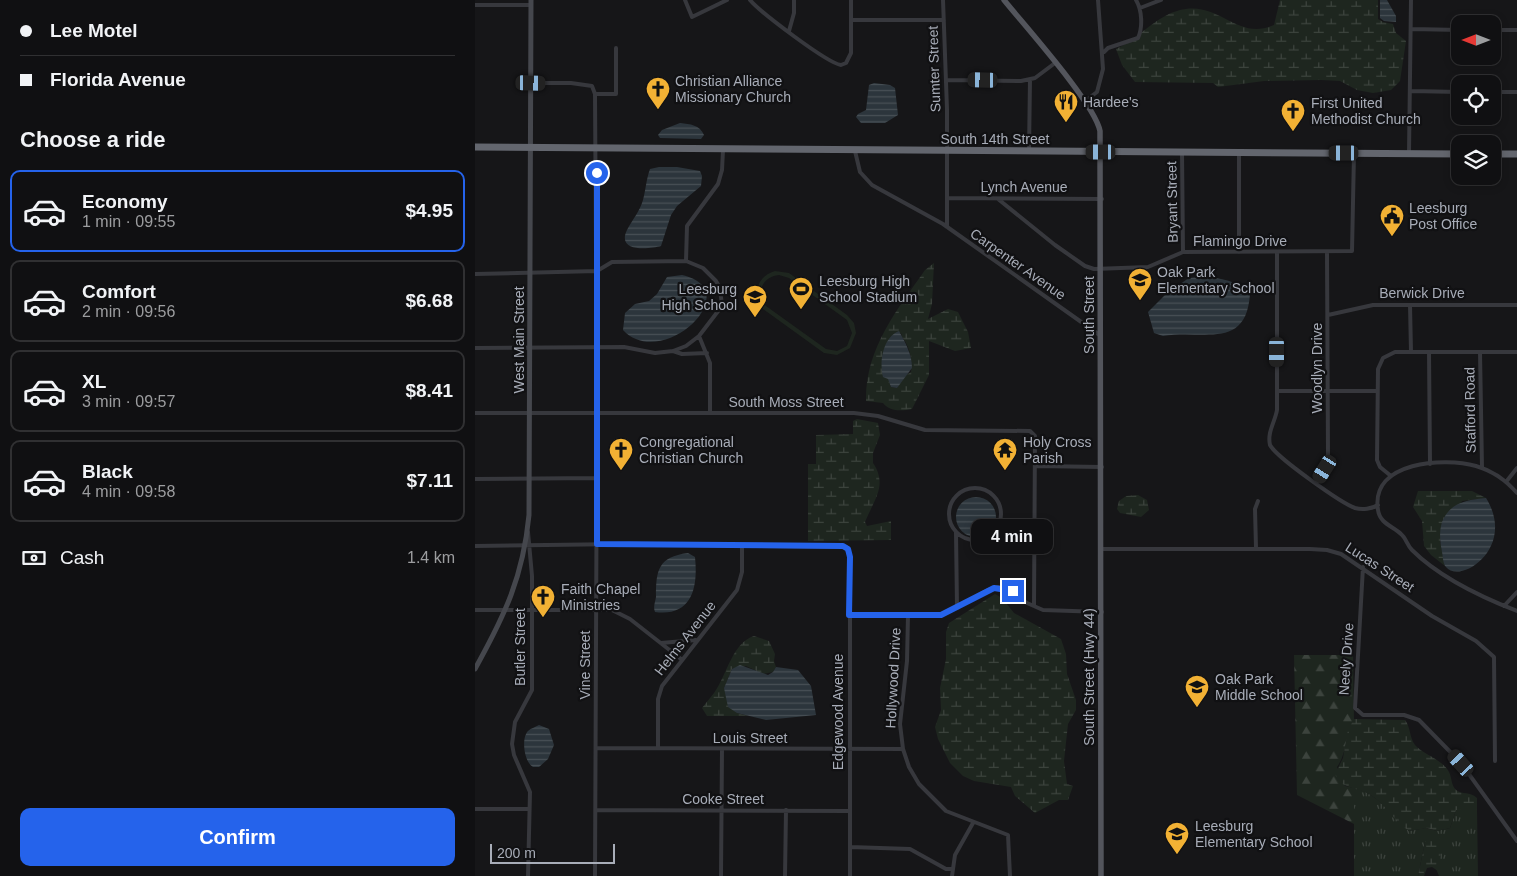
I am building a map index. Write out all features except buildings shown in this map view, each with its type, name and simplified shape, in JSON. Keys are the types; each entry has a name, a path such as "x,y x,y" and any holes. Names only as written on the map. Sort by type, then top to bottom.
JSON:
{"highway":[{"name":"South 14th Street","path":"475,147 1451,154"},
{"path":"1501,154 1517,154"}],"main road":[{"name":"South Street","path":"1004,0 1085,101 1099,126 1101,152 1101,479"},
{"name":"West Main Street","path":"475,669 507,611 528,545 530,479 531,3"},
{"name":"South Street (Hwy 44)","path":"1101,479 1101,876"}],"street":[{"path":"685,0 692,17 727,0"},
{"path":"750,0 765,15 837,65 846,63 851,52 851,0"},
{"path":"789,31 794,12 794,0"},
{"name":"Sumter Street","path":"943,0 946,80 947,227"},
{"path":"1085,101 1099,88 1103,69 1098,0"},
{"path":"1103,52 1107,48 1138,38 1141,31 1140,8 1136,0"},
{"path":"1140,8 1161,0"},
{"path":"1409,153 1411,0"},
{"path":"475,5 531,3"},
{"path":"851,20 944,20"},
{"path":"1412,29 1451,30"},
{"path":"1501,30 1517,30"},
{"path":"531,83 582,83 592,86 595,94 616,94 616,48"},
{"path":"946,80 1030,79 1055,63"},
{"path":"1029,151 1030,79"},
{"path":"1411,91 1451,92"},
{"path":"1501,92 1517,92"},
{"name":"Vine Street","path":"595,94 597,271 597,748 595,876"},
{"path":"687,260 687,226 718,184 722,170 723,150"},
{"path":"855,151 857,166 869,182 947,227"},
{"name":"Bryant Street","path":"1182,152 1183,252"},
{"path":"1239,152 1239,252"},
{"name":"Flamingo Drive","path":"1101,269 1148,267 1183,252 1352,251 1354,153"},
{"name":"Lynch Avenue","path":"947,198 1101,199"},
{"path":"998,199 1085,266 1101,269"},
{"name":"Carpenter Avenue","path":"947,227 1101,336"},
{"path":"1277,252 1276,419 1269,432 1270,444 1283,459 1355,508 1372,508 1378,505"},
{"name":"Woodlyn Drive","path":"1317,482 1326,466 1328,454 1327,252"},
{"path":"475,274 597,271 612,262 687,260 703,268 716,281 723,297 722,306 699,336 686,346 673,352"},
{"name":"Berwick Drive","path":"1328,315 1373,305 1517,305"},
{"path":"1410,305 1411,352"},
{"path":"699,336 707,353 710,369 710,413"},
{"path":"475,348 597,346 624,347 655,353 707,353"},
{"path":"1391,476 1380,467 1377,460 1378,366 1383,358 1391,352 1517,352"},
{"path":"1429,352 1430,464"},
{"name":"Stafford Road","path":"1480,352 1482,468"},
{"path":"1277,391 1377,391"},
{"name":"South Moss Street","path":"475,413 865,414 925,430 1030,431 1035,438 1036,466"},
{"path":"1517,493 1507,482 1482,468 1465,464 1430,464 1405,467 1391,476 1381,492 1378,505 1382,519 1402,535 1412,550 1479,596 1517,610"},
{"path":"1034,606 1036,466 1102,467"},
{"path":"1507,482 1517,468"},
{"path":"475,479 597,478"},
{"path":"969,489 983,489 996,498 1002,511 999,526 990,536 980,540 968,539 956,532 949,520 950,505 959,493 969,489"},
{"path":"1256,548 1255,509 1258,501"},
{"path":"999,526 1035,527"},
{"path":"956,532 957,608"},
{"path":"475,546 742,544"},
{"name":"Edgewood Avenue","path":"742,544 839,545 848,549 850,557 850,876"},
{"name":"Helms Avenue","path":"658,748 659,695 662,686 681,659 737,590 742,572 742,544"},
{"name":"Butler Street","path":"528,545 532,610 532,690 515,722 512,744 513,756 529,788 528,876"},
{"name":"Lucas Street","path":"1102,549 1256,548 1327,550 1341,554 1363,567 1432,616 1475,641 1494,658 1495,761"},
{"name":"Neely Drive","path":"1363,567 1355,708 1363,714 1404,715 1419,720 1461,763 1517,841"},
{"path":"849,615 941,615 988,590 999,587 1009,589 1034,606 1049,611 1102,612"},
{"path":"1504,606 1517,592"},
{"path":"475,610 613,610 624,615 681,659"},
{"name":"Hollywood Drive","path":"908,615 907,661 900,734 903,749 913,776 925,791 947,811 973,823 1008,835 1010,876"},
{"path":"661,643 697,640"},
{"name":"Louis Street","path":"597,748 903,749"},
{"path":"721,876 722,749"},
{"path":"475,809 529,809"},
{"name":"Cooke Street","path":"596,810 849,811"},
{"path":"785,876 786,810"},
{"path":"952,876 955,855 973,823"},
{"path":"849,847 910,849 946,868 952,869"}],"green space":[{"path":"1280,0 1378,0 1378,19 1393,24 1396,33 1406,41 1400,81 1391,90 1373,93 1357,90 1340,81 1321,80 1264,81 1218,87 1213,83 1135,82 1122,65 1116,49 1158,20 1176,11 1186,9 1210,12 1240,26 1250,29 1262,29 1274,25"},
{"path":"934,263 932,304 928,319 948,309 958,312 968,332 971,348 955,351 929,341 929,375 912,409 896,410 889,408 883,403 866,401 867,382 877,347 894,315 925,270","holes":["901,333 911,358 911,372 903,377 897,388 891,387 889,381 887,355 891,336"]},
{"path":"775,271 789,273 847,315 854,323 856,333 850,348 837,355 824,353 749,299 751,296 757,300 758,286 763,278","holes":["779,275 789,278 847,320 852,333 847,346 837,351 826,349 766,306 761,296 762,286 765,282 773,276"]},
{"path":"857,419 878,423 880,435 873,453 873,463 879,478 878,492 865,522 867,526 891,521 891,540 808,541 808,464 816,464 816,435 853,434 853,421"},
{"path":"1418,491 1472,491 1486,498 1462,501 1440,541 1445,566 1431,555 1424,546 1422,521 1413,507"},
{"path":"1138,495 1147,500 1149,510 1141,517 1120,513 1117,509 1119,501 1126,496"},
{"path":"995,594 1002,598 1014,613 1061,639 1066,654 1067,674 1076,700 1076,710 1068,724 1064,761 1067,784 1073,786 1068,800 1059,800 1035,813 1015,796 1011,787 974,781 963,776 950,763 938,739 935,727 941,710 940,688 946,659 946,632 949,623"},
{"path":"754,636 769,641 775,654 774,661 776,667 773,672 763,674 746,666 732,669 724,688 737,713 748,716 707,716 702,708 719,686 740,645"},
{"path":"1294,655 1353,655 1354,721 1343,756 1337,767 1345,786 1354,788 1354,824 1297,795"},
{"path":"1354,719 1405,720 1415,745 1438,760 1446,768 1456,790 1471,794 1477,798 1477,810 1456,810 1450,828 1437,831 1427,828 1409,831 1375,798 1345,785 1337,779 1335,774 1343,758 1348,730"},
{"path":"1354,788 1363,791 1377,800 1409,831 1426,828 1437,831 1450,828 1456,810 1477,810 1478,876 1439,876 1425,842 1418,876 1354,876"},
{"path":"1430,837 1443,839 1438,871 1432,867 1427,868 1424,876 1418,876 1425,842"}],"shaded area":[{"path":"1380,0 1387,0 1396,16 1396,22 1384,21 1380,18"},
{"path":"874,83 890,85 895,88 898,115 885,123 861,123 856,117 866,110 869,85"},
{"path":"680,123 697,127 704,135 701,139 660,138 658,135 662,130"},
{"path":"677,167 700,171 702,176 701,186 677,206 671,215 661,246 636,248 626,243 625,237 642,204 650,169"},
{"path":"682,275 700,283 707,296 703,310 692,324 676,335 658,341 639,340 623,330 625,313 635,304 649,301 657,294 667,277"},
{"path":"1206,277 1230,281 1250,294 1247,312 1240,324 1220,334 1163,336 1154,333 1148,312 1168,292 1189,278"},
{"path":"899,331 906,344 912,368 897,388 891,387 888,379 883,377 882,357 889,339"},
{"path":"976,497 990,503 996,517 990,531 976,537 962,531 956,517 962,503"},
{"path":"1486,498 1494,516 1495,532 1491,547 1483,558 1473,566 1463,571 1453,571 1446,567 1444,562 1440,537 1440,530 1445,515 1460,503"},
{"path":"688,553 695,557 696,568 694,588 690,597 678,610 655,612 657,579 661,566 670,558"},
{"path":"740,665 768,675 776,667 798,670 811,686 816,715 766,720 737,713 728,707 724,688 732,669"},
{"path":"539,725 549,729 554,745 548,759 539,767 533,767 527,760 524,744 528,731"}],"place":[{"name":"Christian Alliance Missionary Church","path":"658,110"},
{"name":"Hardee's","path":"1066,123"},
{"name":"First United Methodist Church","path":"1293,132"},
{"name":"Leesburg Post Office","path":"1392,237"},
{"name":"Oak Park Elementary School","path":"1140,301"},
{"name":"Leesburg High School Stadium","path":"801,310"},
{"name":"Leesburg High School","path":"755,318"},
{"name":"Congregational Christian Church","path":"621,471"},
{"name":"Holy Cross Parish","path":"1005,471"},
{"name":"Faith Chapel Ministries","path":"543,618"},
{"name":"Oak Park Middle School","path":"1197,708"},
{"name":"Leesburg Elementary School","path":"1177,855"}],"route":[{"path":"597,173 597,544 843,546 848,549 850,557 849,615 941,615 947,614 988,590 999,587 1013,591"}]}
